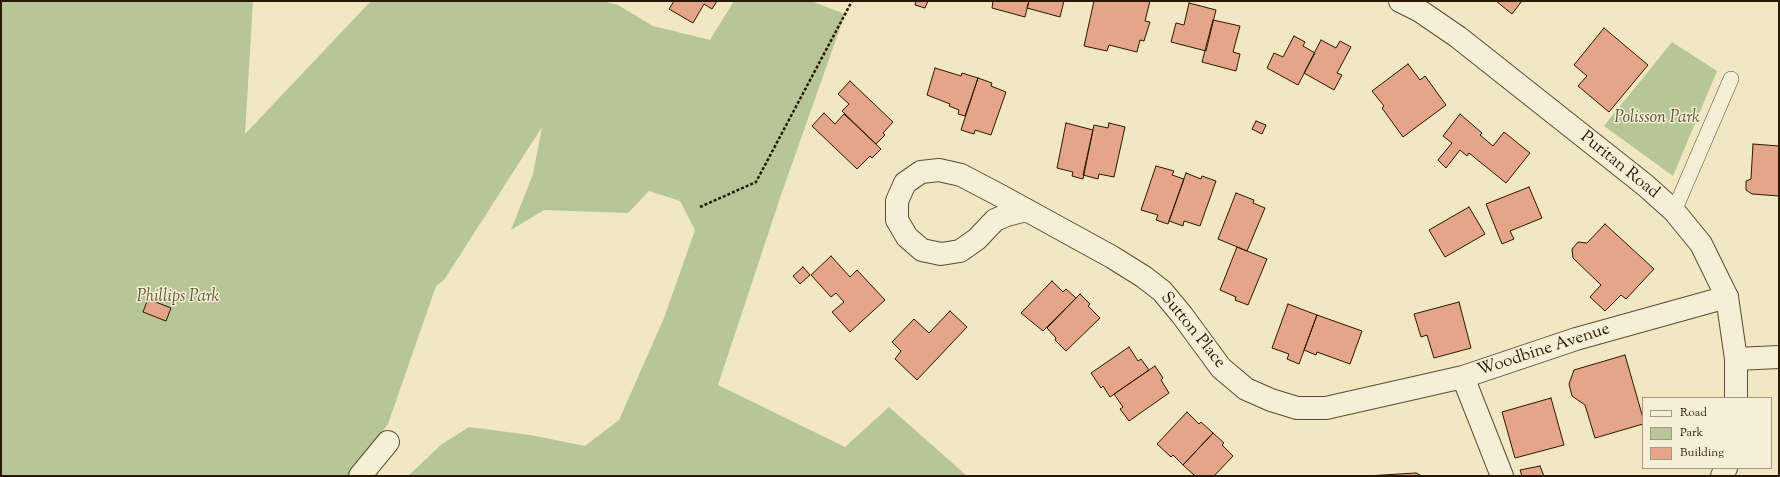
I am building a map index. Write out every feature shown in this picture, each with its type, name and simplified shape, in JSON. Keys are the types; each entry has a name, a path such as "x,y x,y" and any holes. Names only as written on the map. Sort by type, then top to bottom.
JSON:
{"street":[{"name":"Puritan Road","path":"1400,1 1420,11 1458,37 1645,185 1674,211 1701,244 1727,297 1736,359 1736,397"},
{"name":"Sutton Place","path":"1026,210 995,220 977,238 960,251 941,254 922,250 907,237 897,220 897,201 905,183 922,172 939,170 960,175 1026,210 1112,257 1144,277 1162,292 1182,315 1221,368 1246,389 1271,400 1297,408 1326,408 1463,377"},
{"name":"Woodbine Avenue","path":"1502,476 1463,377 1576,339 1727,297"},
{"path":"1736,359 1779,357"},
{"path":"360,476 388,442"}],"lane":[{"path":"1674,211 1731,79"}],"path":[{"path":"700,207 756,182 852,1"}],"green space":[{"name":"Phillips Park","path":"1,1 253,1 245,134 371,1 603,1 618,5 653,26 710,40 734,1 811,1 845,14 781,195 718,385 845,447 889,407 967,476 408,476 442,444 469,427 530,435 585,446 619,420 664,318 695,230 680,201 649,191 628,213 544,210 511,230 533,174 542,127 444,280 436,286 388,424 348,476 1,476"},
{"name":"Polisson Park","path":"1672,42 1717,71 1673,176 1604,126"}],"building":[{"path":"674,1 717,1 712,9 704,4 693,23 669,9"},
{"path":"916,1 928,1 925,8 915,5"},
{"path":"993,1 1029,1 1025,17 992,8"},
{"path":"1029,1 1064,1 1060,17 1027,8"},
{"path":"1094,1 1150,1 1145,21 1150,22 1144,41 1140,40 1137,52 1109,45 1107,51 1084,46"},
{"path":"1496,1 1522,1 1512,14"},
{"path":"1189,3 1216,10 1206,51 1171,42 1176,23 1184,25"},
{"path":"1213,20 1240,26 1233,52 1240,54 1236,71 1202,62"},
{"path":"1604,28 1648,65 1609,112 1578,86 1587,76 1574,65"},
{"path":"1294,36 1305,42 1303,46 1315,53 1298,85 1267,68 1274,53 1283,57"},
{"path":"1321,40 1336,48 1340,41 1351,47 1337,73 1342,75 1334,90 1304,73"},
{"path":"1408,64 1420,80 1425,76 1446,105 1403,137 1382,108 1384,106 1372,91"},
{"path":"935,68 961,76 962,73 978,78 965,116 958,114 959,110 949,106 950,104 927,95"},
{"path":"978,78 992,83 991,86 1006,92 991,135 975,130 974,134 961,130"},
{"path":"850,81 893,122 883,133 885,135 876,144 842,111 849,104 838,94"},
{"path":"824,113 835,124 844,114 881,149 872,158 870,156 857,169 812,126"},
{"path":"1460,114 1482,133 1480,135 1493,146 1504,132 1530,153 1506,183 1469,153 1467,156 1460,150 1446,168 1438,160 1452,143 1443,136"},
{"path":"1256,121 1266,125 1262,134 1252,129"},
{"path":"1066,123 1093,130 1083,179 1072,176 1073,172 1057,168"},
{"path":"1109,123 1125,127 1114,177 1099,174 1098,179 1083,175 1094,125 1108,128"},
{"path":"1753,144 1779,146 1779,196 1752,194 1746,190 1746,181 1751,179"},
{"path":"1156,166 1174,171 1172,175 1184,179 1168,224 1156,220 1158,215 1141,210"},
{"path":"1186,173 1201,179 1202,176 1216,181 1200,226 1184,221 1183,226 1169,221"},
{"path":"1529,187 1542,218 1510,231 1514,239 1502,244 1486,204"},
{"path":"1236,193 1254,200 1253,203 1265,208 1247,251 1218,239"},
{"path":"1469,207 1485,234 1445,257 1429,230"},
{"path":"1605,224 1654,269 1626,299 1621,295 1605,311 1590,297 1601,285 1573,258 1572,249 1578,242 1587,243"},
{"path":"1237,247 1267,259 1248,305 1235,300 1236,297 1220,290"},
{"path":"831,256 850,277 857,270 885,300 850,332 832,312 844,302 836,293 831,297 811,275"},
{"path":"803,267 810,275 800,284 793,276"},
{"path":"1052,281 1063,292 1066,289 1076,298 1043,331 1021,313"},
{"path":"1080,294 1090,304 1088,306 1100,318 1066,351 1055,340 1056,338 1047,328"},
{"path":"148,299 171,308 166,321 143,312"},
{"path":"1459,302 1471,348 1434,358 1427,335 1421,337 1414,314"},
{"path":"1288,304 1317,315 1299,364 1287,359 1289,354 1272,348"},
{"path":"950,311 967,327 917,380 895,359 901,351 892,342 914,319 929,333"},
{"path":"1317,315 1362,331 1350,364 1317,352 1316,355 1304,350"},
{"path":"1129,347 1138,361 1141,359 1149,370 1110,397 1103,386 1101,388 1091,373"},
{"path":"1625,355 1642,414 1642,424 1595,438 1585,405 1572,396 1569,384 1574,370"},
{"path":"1155,366 1163,378 1161,380 1169,393 1129,421 1120,409 1123,407 1114,394"},
{"path":"1551,398 1564,445 1515,458 1502,412"},
{"path":"1187,412 1199,424 1201,422 1213,433 1183,465 1173,455 1171,457 1157,444"},
{"path":"1213,433 1224,443 1222,445 1233,456 1214,476 1192,476 1194,475 1183,465"},
{"path":"1540,466 1544,476 1522,476 1520,470"},
{"path":"1416,473 1422,476 1366,476"}]}
